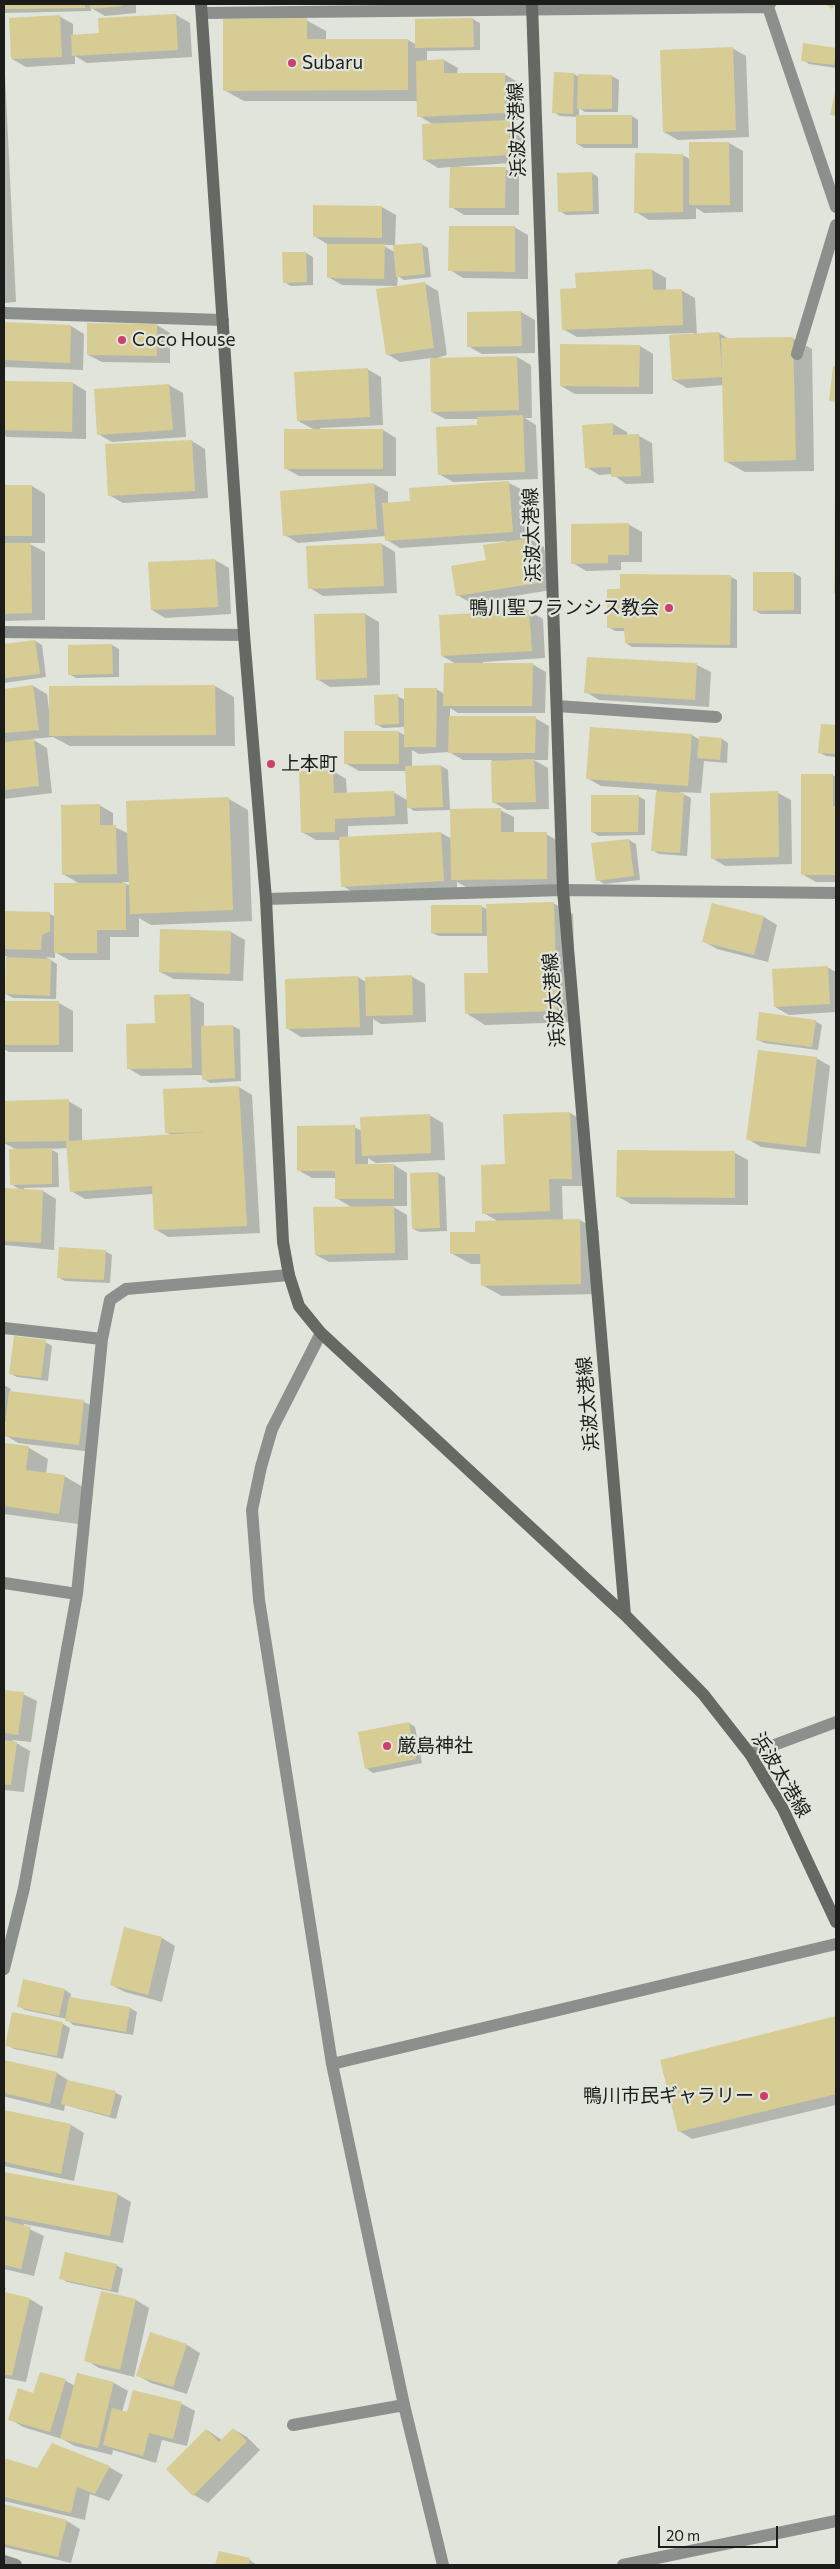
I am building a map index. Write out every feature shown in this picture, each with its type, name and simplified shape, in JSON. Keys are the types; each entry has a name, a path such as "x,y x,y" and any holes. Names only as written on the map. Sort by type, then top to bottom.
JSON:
{"main road":[{"name":"浜波太港線","path":"532,8 563,890 625,1615 703,1694 750,1754 783,1809 836,1922"},
{"path":"202,9 244,634 266,899 283,1242 289,1275 300,1306 321,1333 625,1615"}],"street":[{"path":"202,9 769,6 836,207"},
{"path":"797,354 836,225"},
{"path":"4,312 223,320"},
{"path":"4,632 244,634"},
{"path":"557,706 716,717"},
{"path":"266,899 563,890 836,893"},
{"path":"4,1969 24,1888 77,1594 102,1339 110,1300 126,1289 289,1275"},
{"path":"4,1328 102,1339"},
{"path":"321,1333 272,1429 261,1467 252,1510 259,1600 332,2064 404,2405 442,2565"},
{"path":"4,1583 77,1594"},
{"path":"750,1754 836,1722"},
{"path":"332,2064 836,1944"},
{"path":"294,2425 404,2405"},
{"path":"623,2565 836,2521"},
{"path":"4,2561 16,2565"}],"building":[{"path":"4,4 85,4 85,8 4,9"},
{"path":"90,4 123,4 123,6 90,9"},
{"path":"825,4 836,4 832,9"},
{"path":"176,14 178,50 72,56 71,35 99,33 98,18"},
{"path":"60,15 62,57 11,59 9,18"},
{"path":"307,18 307,39 408,39 408,90 223,91 223,19"},
{"path":"473,18 474,47 415,48 415,19"},
{"path":"803,43 836,48 834,65 801,61"},
{"path":"733,47 736,130 663,132 660,50"},
{"path":"444,59 444,73 505,73 505,113 417,117 416,61"},
{"path":"554,72 574,73 573,114 552,113"},
{"path":"578,74 612,75 612,109 577,109"},
{"path":"836,88 836,116 830,115"},
{"path":"576,115 632,115 632,144 576,144"},
{"path":"509,120 510,155 423,160 422,124"},
{"path":"689,142 729,142 730,205 689,205"},
{"path":"635,153 683,154 683,212 634,213"},
{"path":"450,167 506,167 505,208 449,208"},
{"path":"592,172 593,211 558,212 557,173"},
{"path":"313,205 382,206 382,238 313,237"},
{"path":"449,226 515,226 515,272 448,271"},
{"path":"422,243 425,274 396,277 393,245"},
{"path":"327,244 385,244 384,279 327,278"},
{"path":"282,252 306,252 307,282 283,283"},
{"path":"652,269 653,290 682,289 683,325 562,330 560,289 576,288 575,273"},
{"path":"425,282 434,348 386,355 376,289"},
{"path":"521,311 522,346 467,347 467,312"},
{"path":"4,322 71,325 70,363 4,360"},
{"name":"Coco House","path":"87,323 157,324 157,356 87,355"},
{"path":"719,332 722,373 721,338 793,337 796,460 724,462 722,377 672,380 669,335"},
{"path":"560,344 640,345 639,387 560,386"},
{"path":"517,356 519,410 431,412 430,358"},
{"path":"833,366 836,366 836,402 829,401"},
{"path":"368,368 370,417 297,421 294,372"},
{"path":"4,381 73,382 72,432 4,430"},
{"path":"169,384 173,430 97,435 94,389"},
{"path":"523,415 525,472 438,475 436,427 477,425 477,417"},
{"path":"613,423 613,435 639,434 641,476 611,477 611,467 585,468 582,425"},
{"path":"284,429 383,429 383,469 284,469"},
{"path":"192,440 195,491 108,496 105,444"},
{"path":"509,481 513,532 385,541 382,503 410,501 409,488"},
{"path":"835,481 836,593 834,593"},
{"path":"374,483 377,529 283,536 280,491"},
{"path":"4,485 32,485 32,536 4,536"},
{"path":"629,523 629,555 608,555 608,563 571,564 571,524"},
{"path":"531,538 538,583 456,596 451,566 486,560 483,545"},
{"path":"4,543 31,543 32,613 4,614"},
{"path":"382,543 384,586 308,589 306,546"},
{"path":"215,559 218,607 151,610 148,562"},
{"path":"753,572 794,572 794,610 753,611"},
{"name":"鴨川聖フランシス教会","path":"620,574 731,575 730,645 625,643 624,628 607,628 607,589 620,589"},
{"path":"529,610 532,651 441,656 439,615"},
{"path":"365,613 367,678 316,680 314,614"},
{"path":"35,640 40,674 4,678 4,644"},
{"path":"112,644 113,674 68,675 68,645"},
{"path":"587,657 697,663 695,700 584,693"},
{"path":"444,663 533,663 532,706 443,706"},
{"path":"33,685 39,730 4,733 4,689"},
{"path":"215,685 216,735 49,736 49,686"},
{"path":"404,688 437,688 436,747 404,747"},
{"path":"398,694 399,724 375,725 374,695"},
{"path":"449,716 536,716 535,753 448,753"},
{"path":"821,724 836,725 836,754 818,753"},
{"path":"590,727 692,734 688,786 586,779"},
{"path":"344,731 399,731 399,764 344,764"},
{"path":"699,736 722,738 720,760 697,758"},
{"path":"34,739 39,786 4,790 4,742"},
{"path":"534,759 536,802 492,803 491,761"},
{"path":"441,765 443,807 407,808 405,766"},
{"path":"333,770 334,793 394,791 395,816 335,819 335,832 301,833 299,771"},
{"path":"801,774 833,774 833,806 836,806 836,875 801,875"},
{"path":"656,791 684,793 680,853 651,851"},
{"path":"778,791 779,857 711,859 710,793"},
{"path":"591,795 639,795 638,832 591,832"},
{"path":"229,797 233,910 130,914 126,801"},
{"path":"100,804 100,825 116,825 117,874 62,875 61,805"},
{"path":"501,808 501,832 547,832 547,879 451,880 450,809"},
{"path":"441,832 444,881 341,887 339,837"},
{"path":"629,839 634,876 596,881 591,843"},
{"path":"54,883 126,883 126,930 97,930 97,953 54,953"},
{"path":"554,902 557,1011 465,1014 464,973 488,973 486,904"},
{"path":"712,903 764,916 754,955 702,942"},
{"path":"431,905 482,905 482,933 431,933"},
{"path":"4,911 50,912 50,931 42,935 41,950 4,949"},
{"path":"160,929 231,931 230,974 159,972"},
{"path":"6,957 51,959 50,996 5,994"},
{"path":"828,966 830,1004 774,1007 772,969"},
{"path":"412,975 413,1015 366,1016 365,977"},
{"path":"358,976 360,1027 286,1029 285,979"},
{"path":"190,994 192,1068 127,1069 126,1024 155,1023 154,995"},
{"path":"4,1001 59,1001 59,1045 4,1045"},
{"path":"759,1012 816,1020 812,1047 756,1040"},
{"path":"233,1025 235,1078 202,1080 201,1026"},
{"path":"758,1050 817,1057 806,1147 746,1140"},
{"path":"239,1086 247,1226 154,1230 152,1186 70,1192 66,1141 4,1142 4,1101 69,1099 69,1141 206,1132 165,1133 163,1089"},
{"path":"570,1112 572,1179 549,1179 550,1211 482,1214 481,1165 505,1164 503,1114"},
{"path":"430,1114 431,1153 362,1156 360,1117"},
{"path":"355,1125 355,1164 394,1164 394,1199 335,1199 335,1171 297,1171 297,1126"},
{"path":"52,1148 52,1184 10,1185 9,1149"},
{"path":"617,1150 735,1151 735,1198 616,1197"},
{"path":"438,1172 440,1228 412,1229 410,1173"},
{"path":"4,1188 43,1190 41,1243 4,1241"},
{"path":"394,1206 395,1253 315,1255 313,1207"},
{"path":"580,1219 581,1284 481,1286 480,1254 450,1254 450,1232 475,1232 475,1221"},
{"path":"59,1247 106,1250 104,1280 57,1278"},
{"path":"14,1336 46,1340 41,1378 9,1374"},
{"path":"9,1391 84,1400 79,1445 4,1436"},
{"path":"4,1443 29,1446 26,1470 65,1475 59,1514 4,1506"},
{"path":"4,1690 24,1692 18,1735 4,1733"},
{"name":"厳島神社","path":"409,1722 416,1759 365,1769 358,1732"},
{"path":"4,1740 17,1742 11,1785 4,1784"},
{"path":"124,1927 162,1937 148,1995 110,1985"},
{"path":"23,1979 65,1989 59,2016 17,2007"},
{"path":"69,1997 130,2007 126,2032 65,2021"},
{"path":"12,2012 63,2022 57,2056 5,2046"},
{"path":"836,2016 836,2094 678,2132 660,2060"},
{"path":"4,2060 57,2072 50,2104 4,2093"},
{"path":"67,2080 116,2091 110,2116 61,2104"},
{"path":"4,2110 71,2124 61,2174 4,2162"},
{"path":"4,2172 118,2193 110,2236 4,2216"},
{"path":"4,2220 31,2227 21,2269 4,2265"},
{"path":"65,2252 117,2264 111,2290 59,2279"},
{"path":"101,2291 136,2299 120,2370 84,2361"},
{"path":"4,2292 30,2298 12,2376 4,2374"},
{"path":"150,2332 187,2344 173,2387 136,2376"},
{"path":"40,2372 66,2379 50,2432 8,2420 18,2388 33,2393"},
{"path":"77,2373 114,2382 98,2448 60,2439"},
{"path":"133,2390 182,2402 173,2439 149,2433 143,2456 103,2445 112,2408 127,2412"},
{"path":"233,2428 247,2441 193,2496 166,2469 206,2429 219,2442"},
{"path":"52,2443 110,2466 95,2494 77,2487 71,2513 4,2497 4,2458 37,2468"},
{"path":"4,2504 67,2520 58,2557 4,2544"},
{"path":"219,2551 250,2558 249,2565 215,2565"}],"place":[{"name":"Subaru","path":"292,63"},
{"name":"Coco House","path":"122,340"},
{"name":"鴨川聖フランシス教会","path":"669,608"},
{"name":"上本町","path":"271,764"},
{"name":"厳島神社","path":"387,1746"},
{"name":"鴨川市民ギャラリー","path":"764,2096"}]}
